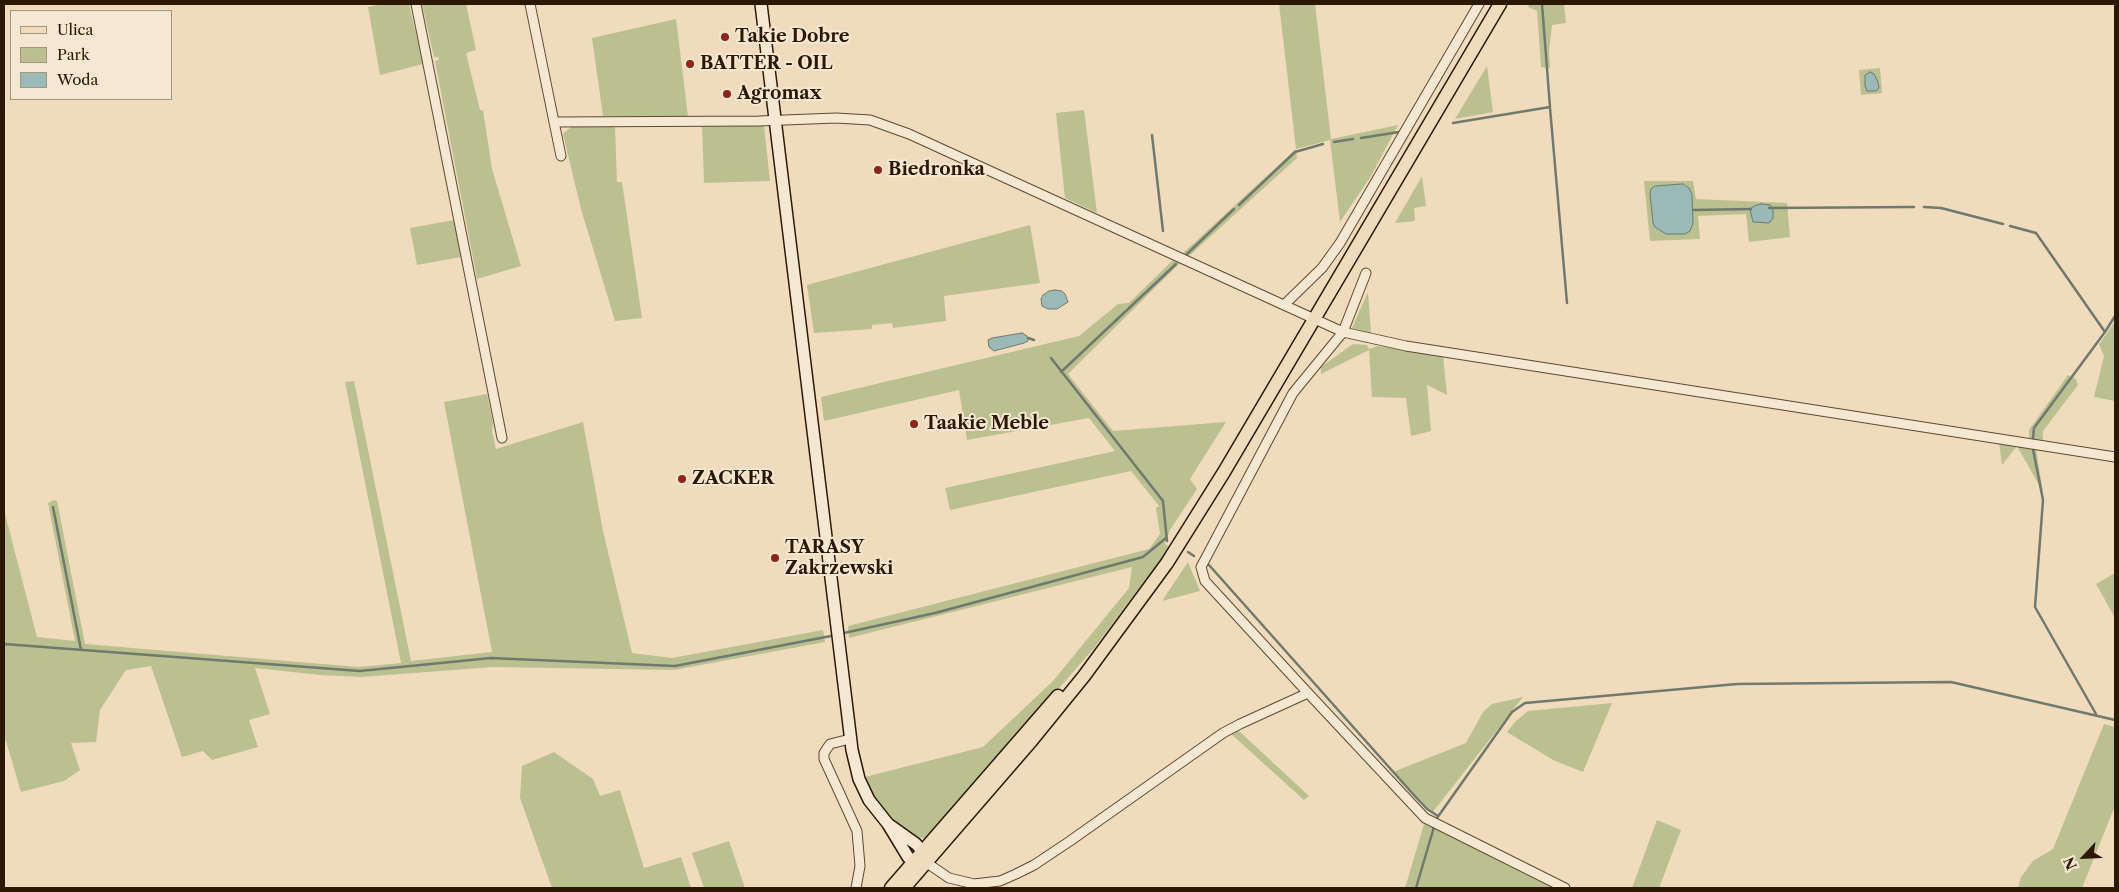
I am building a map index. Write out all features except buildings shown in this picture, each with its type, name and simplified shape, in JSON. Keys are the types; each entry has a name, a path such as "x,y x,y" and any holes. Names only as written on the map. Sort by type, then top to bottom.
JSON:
{"main road":[{"path":"891,888 921,859 1032,740 1097,657 1166,563 1193,522 1314,320 1500,4"},
{"path":"904,888 921,859"}],"street":[{"path":"416,4 502,438"},
{"path":"530,4 562,156"},
{"path":"761,4 850,739 855,766 863,790 888,824 909,838 921,859 950,878 974,884 1000,881 1034,865 1223,733 1308,694"},
{"path":"1284,305 1322,268 1340,243 1479,4"},
{"path":"554,122 860,119 891,127 1343,332 1416,347 2115,457"},
{"path":"1366,273 1343,332 1293,393 1201,567 1205,581 1425,818 1565,888"},
{"path":"850,739 830,744 826,748 824,759 857,831 860,866 856,888"}],"green space":[{"path":"384,4 409,4 423,64 380,75 368,7"},
{"path":"422,4 466,4 476,50 466,53 480,110 483,110 492,169 521,266 477,279 435,61 439,60 438,57 434,57"},
{"path":"1279,4 1315,4 1331,139 1398,125 1371,176 1340,222 1330,140 1296,149"},
{"path":"1529,4 1564,4 1566,23 1552,25 1549,52 1550,68 1541,67 1537,11 1528,7"},
{"path":"676,19 688,116 603,116 592,38"},
{"path":"1487,66 1493,112 1455,119"},
{"path":"1880,68 1882,93 1861,95 1859,70"},
{"path":"1084,110 1097,213 1065,198 1056,113"},
{"path":"572,126 615,126 617,182 622,182 642,318 615,321 581,209 563,134"},
{"path":"702,126 764,126 770,181 704,183"},
{"path":"1296,149 1297,158 1189,256 1183,253"},
{"path":"1422,176 1426,206 1414,208 1415,221 1395,223"},
{"path":"1644,181 1693,181 1696,199 1787,203 1790,237 1749,242 1746,214 1698,216 1700,239 1650,241","holes":["1686,185 1692,195 1692,228 1666,234 1662,230 1655,186"]},
{"path":"454,220 461,257 417,265 410,228"},
{"path":"1030,225 1040,283 944,296 946,321 893,328 892,323 872,325 872,329 814,333 807,285"},
{"path":"1173,260 1180,263 1068,374 1113,431 1226,422 1190,479 1197,489 1170,530 1165,544 1170,547 1152,574 1149,575 1094,648 929,838 917,838 900,827 884,810 872,794 865,777 983,747 1053,681 1129,588 1132,567 849,638 848,626 1149,549 1160,534 1156,508 1159,506 1131,471 950,510 945,488 1115,451 1089,418 967,440 959,390 824,421 821,397 1079,336 1118,304 1129,303"},
{"path":"1368,292 1371,333 1352,328"},
{"path":"2115,322 2115,401 2094,397 2104,356 2099,344"},
{"path":"1353,344 1367,345 1369,349 1377,346 1443,356 1447,395 1427,385 1431,431 1411,436 1406,398 1372,397 1369,350 1321,374 1321,367"},
{"path":"2068,375 2076,379 2078,385 2043,431 2043,440 2029,438 2029,430"},
{"path":"354,381 411,661 492,652 444,402 487,394 496,449 583,422 603,531 632,653 672,658 823,630 825,642 674,670 493,667 361,677 255,668 270,714 249,720 258,747 212,760 203,751 182,757 151,666 126,670 100,710 96,742 71,743 80,770 64,781 21,792 6,741 4,741 4,510 37,637 75,641 48,503 54,500 57,501 85,644 359,667 401,663 345,382"},
{"path":"1999,442 2036,449 2043,492 2017,446 2002,465"},
{"path":"1188,562 1200,591 1162,601"},
{"path":"2115,573 2115,618 2096,584"},
{"path":"1523,697 1432,813 1393,772 1466,743 1483,712 1492,704"},
{"path":"1612,703 1583,772 1553,760 1507,732 1528,711"},
{"path":"2104,724 2115,727 2115,806 2082,888 2018,888 2021,877 2033,861 2053,849"},
{"path":"1238,730 1309,796 1304,800 1230,733"},
{"path":"554,752 593,779 600,796 620,790 644,868 681,857 691,888 552,888 520,798 522,766"},
{"path":"1657,820 1681,830 1659,888 1632,888"},
{"path":"1424,824 1447,834 1553,888 1405,888"},
{"path":"729,841 745,888 704,888 692,853"}],"water":[{"path":"1870,72 1874,74 1878,82 1879,88 1876,91 1867,91 1865,86 1865,75"},
{"path":"1683,184 1689,188 1692,194 1693,224 1690,231 1685,234 1666,234 1655,227 1653,223 1651,189 1655,186"},
{"path":"1761,204 1770,205 1773,208 1773,218 1769,223 1753,222 1750,209"},
{"path":"1055,290 1062,291 1068,302 1057,309 1048,309 1042,306 1041,299 1043,295"},
{"path":"1022,333 1027,336 1028,341 994,351 989,347 988,340 992,338"}],"waterway":[{"path":"1453,123 1550,107 1542,4"},
{"path":"1550,108 1567,303"},
{"path":"1361,138 1399,132"},
{"path":"1152,135 1163,231"},
{"path":"1334,142 1353,139"},
{"path":"1239,205 1295,152 1323,144"},
{"path":"1769,208 1914,207"},
{"path":"1924,207 1941,208 2003,224"},
{"path":"1187,254 1234,209"},
{"path":"1693,210 1751,209"},
{"path":"2010,226 2036,233 2105,332"},
{"path":"1061,372 1176,264"},
{"path":"2033,438 2034,428 2115,316"},
{"path":"1028,338 1034,340"},
{"path":"1051,358 1163,501 1167,541"},
{"path":"2033,449 2043,500 2035,607 2096,714"},
{"path":"53,507 81,650"},
{"path":"844,633 935,613 1143,557 1166,538"},
{"path":"1188,552 1194,556"},
{"path":"1209,565 1412,793 1427,809 1438,816"},
{"path":"4,644 360,671 491,658 675,666 831,636"},
{"path":"1437,818 1512,712 1525,703 1737,684 1951,682 2115,720"},
{"path":"1416,888 1434,827"}],"place":[{"name":"Takie Dobre","path":"725,37"},
{"name":"BATTER - OIL","path":"690,64"},
{"name":"Agromax","path":"727,94"},
{"name":"Biedronka","path":"878,170"},
{"name":"Taakie Meble","path":"914,424"},
{"name":"ZACKER","path":"682,479"},
{"name":"TARASY Zakrzewski","path":"775,558"}]}
